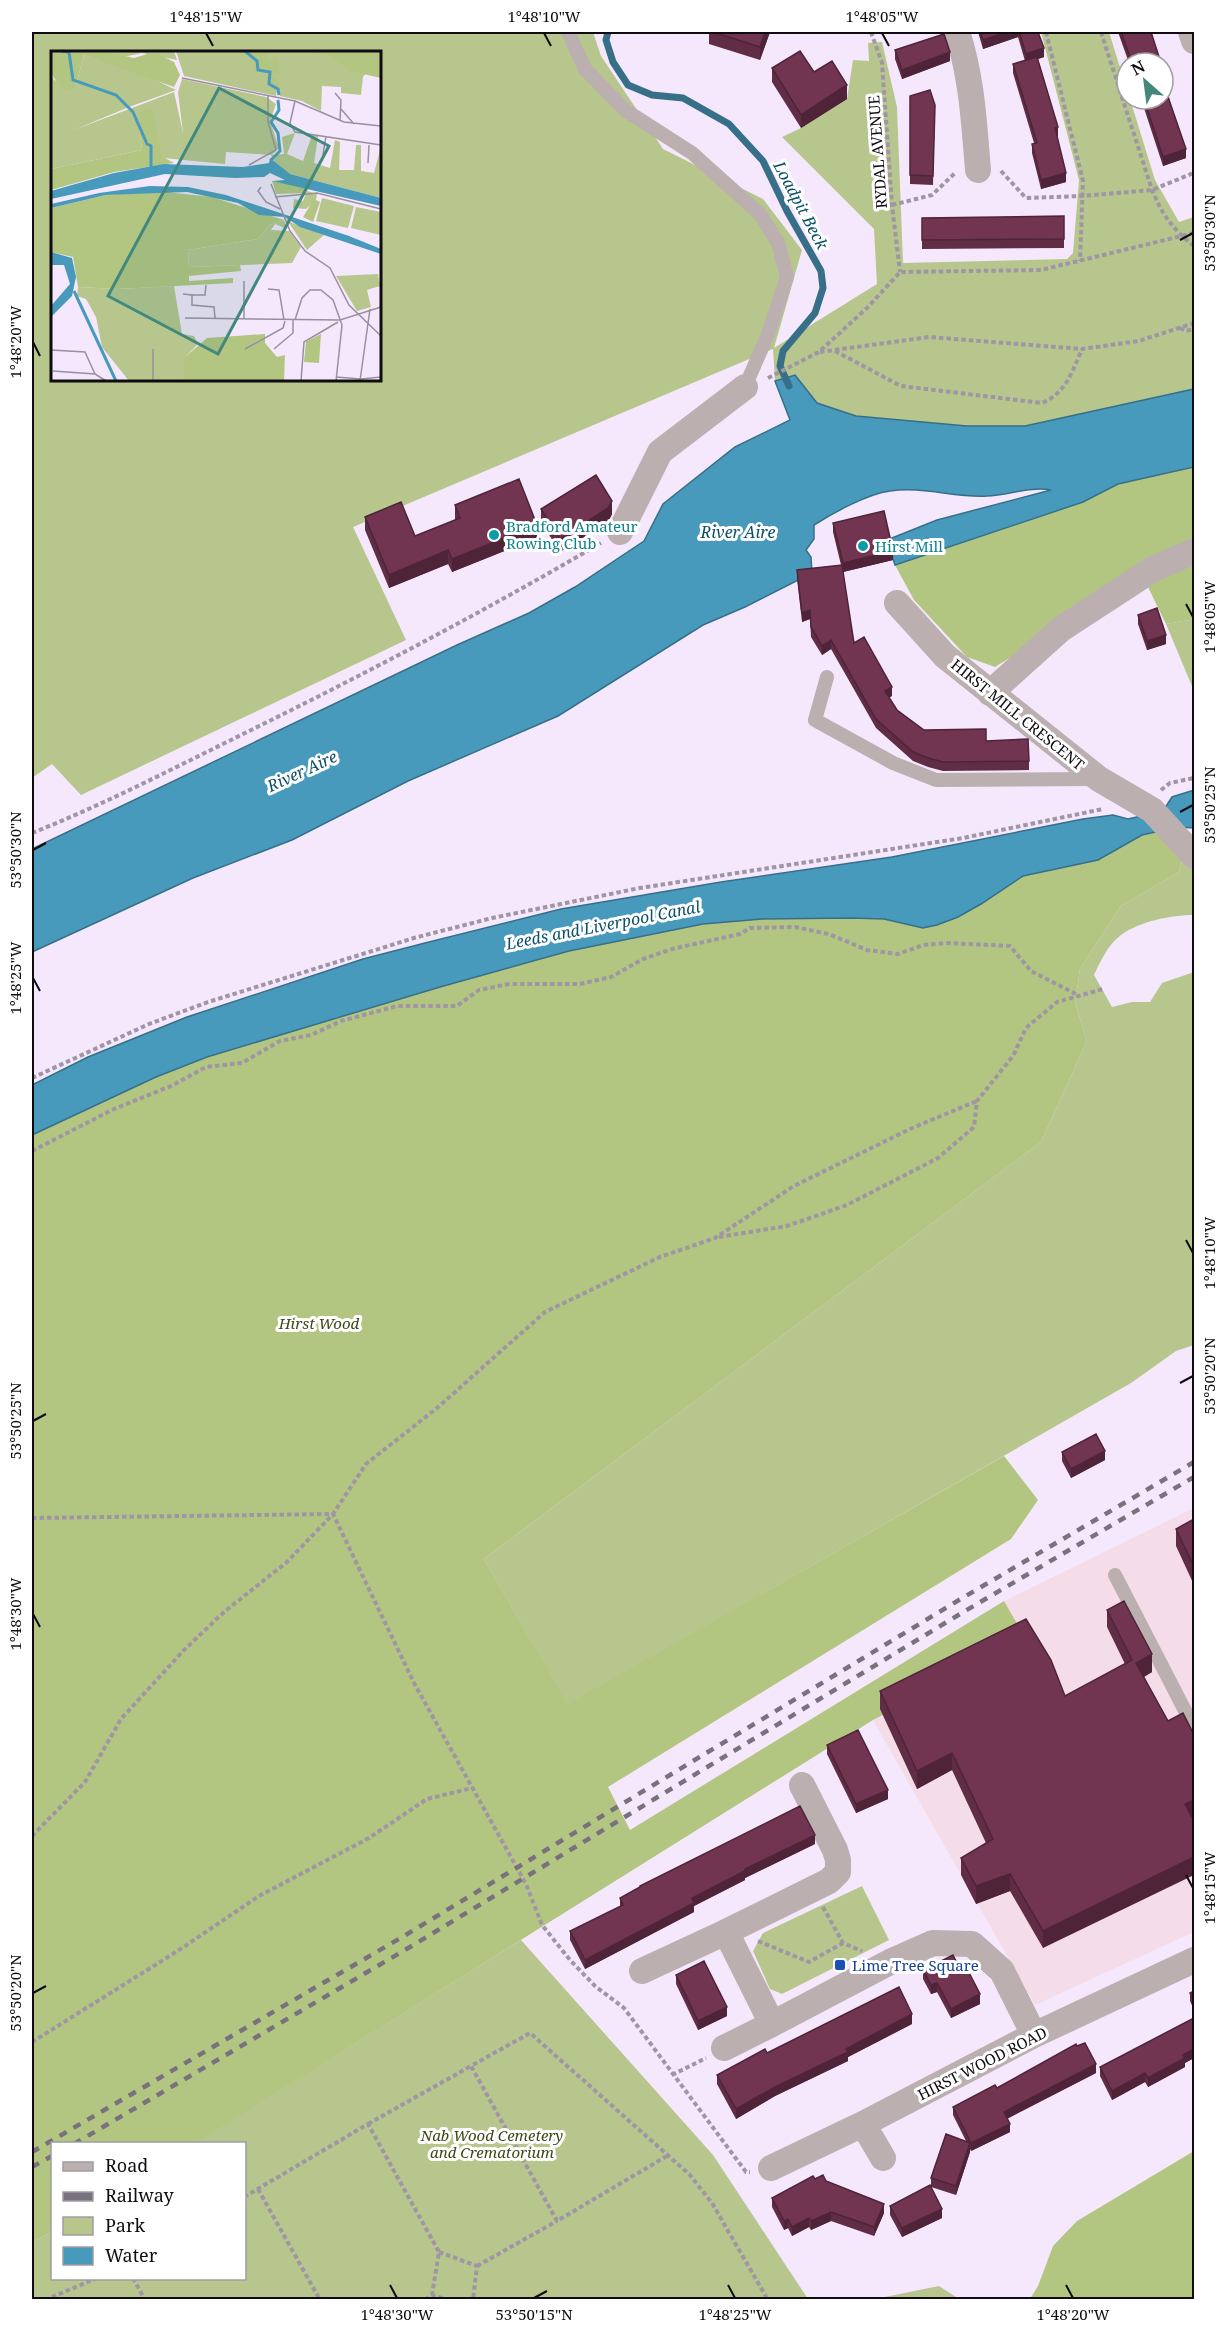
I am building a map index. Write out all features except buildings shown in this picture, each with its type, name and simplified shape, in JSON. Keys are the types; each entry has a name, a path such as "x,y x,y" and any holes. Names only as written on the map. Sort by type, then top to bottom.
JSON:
{"street":[{"path":"957,32 966,58 972,93 978,170"},
{"path":"1191,32 1194,41"},
{"path":"620,532 660,452 745,387"},
{"path":"990,693 1061,629 1153,569 1194,551"},
{"name":"HIRST MILL CRESCENT","path":"897,603 945,656 1099,779 1145,805 1194,856"},
{"path":"642,1971 829,1881 838,1872 838,1860 802,1785"},
{"path":"728,1931 772,2024"},
{"path":"724,2048 890,1962 933,1943 972,1944 1002,1971 1034,2036"},
{"name":"HIRST WOOD ROAD","path":"771,2168 863,2124 1034,2036 1194,1960"},
{"path":"863,2124 883,2158"}],"lane":[{"path":"568,32 585,69 625,110 692,153 760,214 778,243 788,277 768,334 745,387"},
{"path":"827,677 815,720 892,763 936,780 1099,779"},
{"path":"1115,1575 1194,1728"}],"path":[{"name":"RYDAL AVENUE","path":"872,32 882,63 892,205 900,272"},
{"path":"1046,32 1083,181 1080,261"},
{"path":"1101,32 1152,190 1167,220 1181,236 1194,246"},
{"path":"892,205 932,195 957,171 1000,169 1026,198 1152,190 1191,174 1194,170"},
{"path":"775,374 819,352 868,307 900,272 1041,270 1194,233"},
{"path":"819,352 930,337 1082,349 1125,344 1194,323"},
{"path":"1180,328 1186,331 1194,329"},
{"path":"834,350 901,386 1042,403 1054,398 1065,386 1082,349"},
{"path":"32,833 87,811 308,702 513,595 620,532"},
{"path":"32,1078 149,1024 208,1002 414,938 492,918 640,888 963,838 1145,805 1170,783 1194,778"},
{"path":"32,1151 114,1108 171,1086 206,1067 242,1064 280,1041 311,1035 341,1021 397,1006 457,1006 479,990 509,984 580,984 611,977 643,959 672,949 740,934 750,928 795,927 829,934 867,950 898,954 923,945 946,943 1010,946 1031,971 1078,995"},
{"path":"716,1238 794,1186 912,1128 977,1101 1013,1056 1026,1028 1057,1002 1103,989"},
{"path":"32,1836 85,1782 121,1719 184,1650 224,1612 287,1562 333,1514 366,1464 437,1408 545,1312 660,1257 716,1238 788,1226 847,1205 938,1158 974,1127 977,1101"},
{"path":"32,1518 333,1514"},
{"path":"333,1514 414,1683 526,1884 542,1925 570,1960 595,1986 624,2008 746,2172 771,2168"},
{"path":"32,2042 176,1952 259,1896 369,1838 428,1799 472,1788"},
{"path":"813,1888 843,1943 890,1962"},
{"path":"728,1931 809,1962 843,1943"},
{"path":"246,2196 530,2033 689,2174 712,2203 768,2300"},
{"path":"672,2075 696,2065"},
{"path":"471,2066 557,2221"},
{"path":"368,2124 439,2252 432,2295 425,2300"},
{"path":"439,2252 477,2266 667,2156"},
{"path":"258,2189 321,2300"},
{"path":"473,2300 477,2266"},
{"path":"45,2300 92,2280"},
{"path":"134,2280 145,2300"},
{"path":"432,2295 449,2300"}],"shaded area":[{"path":"1194,1508 1194,1932 1035,2005 873,1720 1027,1641 1004,1601"}],"green space":[{"path":"32,32 593,32 601,56 663,149 763,199 802,250 774,348 877,284 874,229 782,137 801,128 847,99 853,60 869,61 868,43 882,42 897,107 903,263 1067,259 1073,253 1079,180 1041,32 1109,32 1115,51 1115,111 1134,111 1155,180 1179,222 1194,217 1194,389 1025,426 967,426 856,416 817,403 795,375 775,381 773,349 353,527 406,640 81,795 52,764 32,778"},
{"path":"1194,467 1194,537 1147,560 1024,649 995,667 967,657 914,600 895,565 1083,502 1118,484"},
{"path":"1194,560 1194,619 1166,624 1147,585"},
{"path":"1194,619 1194,691 1166,624"},
{"name":"Hirst Wood","path":"1159,831 1184,854 1179,872 1121,906 1080,969 1075,1003 1087,1041 1041,1142 484,1559 568,1704 1004,1456 1038,1500 1011,1539 608,1787 630,1830 1004,1601 1027,1641 873,1720 198,2142 51,2142 51,2232 32,2242 32,1135 156,1077 207,1057 569,951 703,924 762,919 884,919 923,928 958,917 1023,876 1098,860 1142,835"},
{"path":"1184,854 1194,864 1194,915 1156,920 1129,930 1116,939 1109,948 1094,975 1112,1007 1132,1002 1150,1002 1162,983 1194,972 1194,1345 1176,1351 1131,1383 568,1705 484,1559 1041,1142 1087,1041 1075,1003 1080,969 1121,906 1179,872"},
{"path":"862,1886 889,1940 782,1994 770,1989 753,1951 763,1933"},
{"name":"Nab Wood Cemetery and Crematorium","path":"521,1940 713,2155 808,2299 32,2299 32,2242 51,2232 51,2280 246,2280 246,2142 197,2142"},
{"path":"1194,2151 1194,2299 1030,2299 1038,2286 1053,2246 1077,2221"},
{"path":"939,2286 959,2299 875,2299"}],"water":[{"name":"River Aire","path":"795,375 817,403 856,416 967,426 1025,426 1194,389 1194,467 1118,484 1083,502 895,565 887,540 937,520 1051,490 1036,489 975,496 902,490 881,493 861,500 814,525 814,539 806,550 811,557 812,573 745,607 703,625 558,716 408,781 292,840 193,878 32,952 32,849 457,645 529,613 575,587 644,541 663,504 735,447 790,420 775,381"},
{"name":"Leeds and Liverpool Canal","path":"1194,790 1194,828 1177,827 1142,835 1098,860 1023,876 981,904 958,917 937,925 923,928 884,919 762,919 703,924 569,951 207,1057 156,1077 32,1135 32,1085 88,1057 187,1017 363,959 561,909 721,882 892,857 1083,819 1113,815 1128,819 1163,811 1172,797"}],"waterway":[{"name":"Loadpit Beck","path":"608,32 606,40 613,62 628,85 652,95 683,98 729,124 763,161 787,211 821,271 823,288 815,313 783,351 780,366 789,386"}],"railway":[{"path":"32,2152 404,1936 959,1600 1194,1462"},
{"path":"77,2142 410,1947 965,1611 1194,1477"},
{"path":"32,2167 51,2157"}],"place":[{"name":"Bradford Amateur Rowing Club","path":"494,535"},
{"name":"Hirst Mill","path":"863,546"},
{"name":"Lime Tree Square","path":"840,1965"}]}
